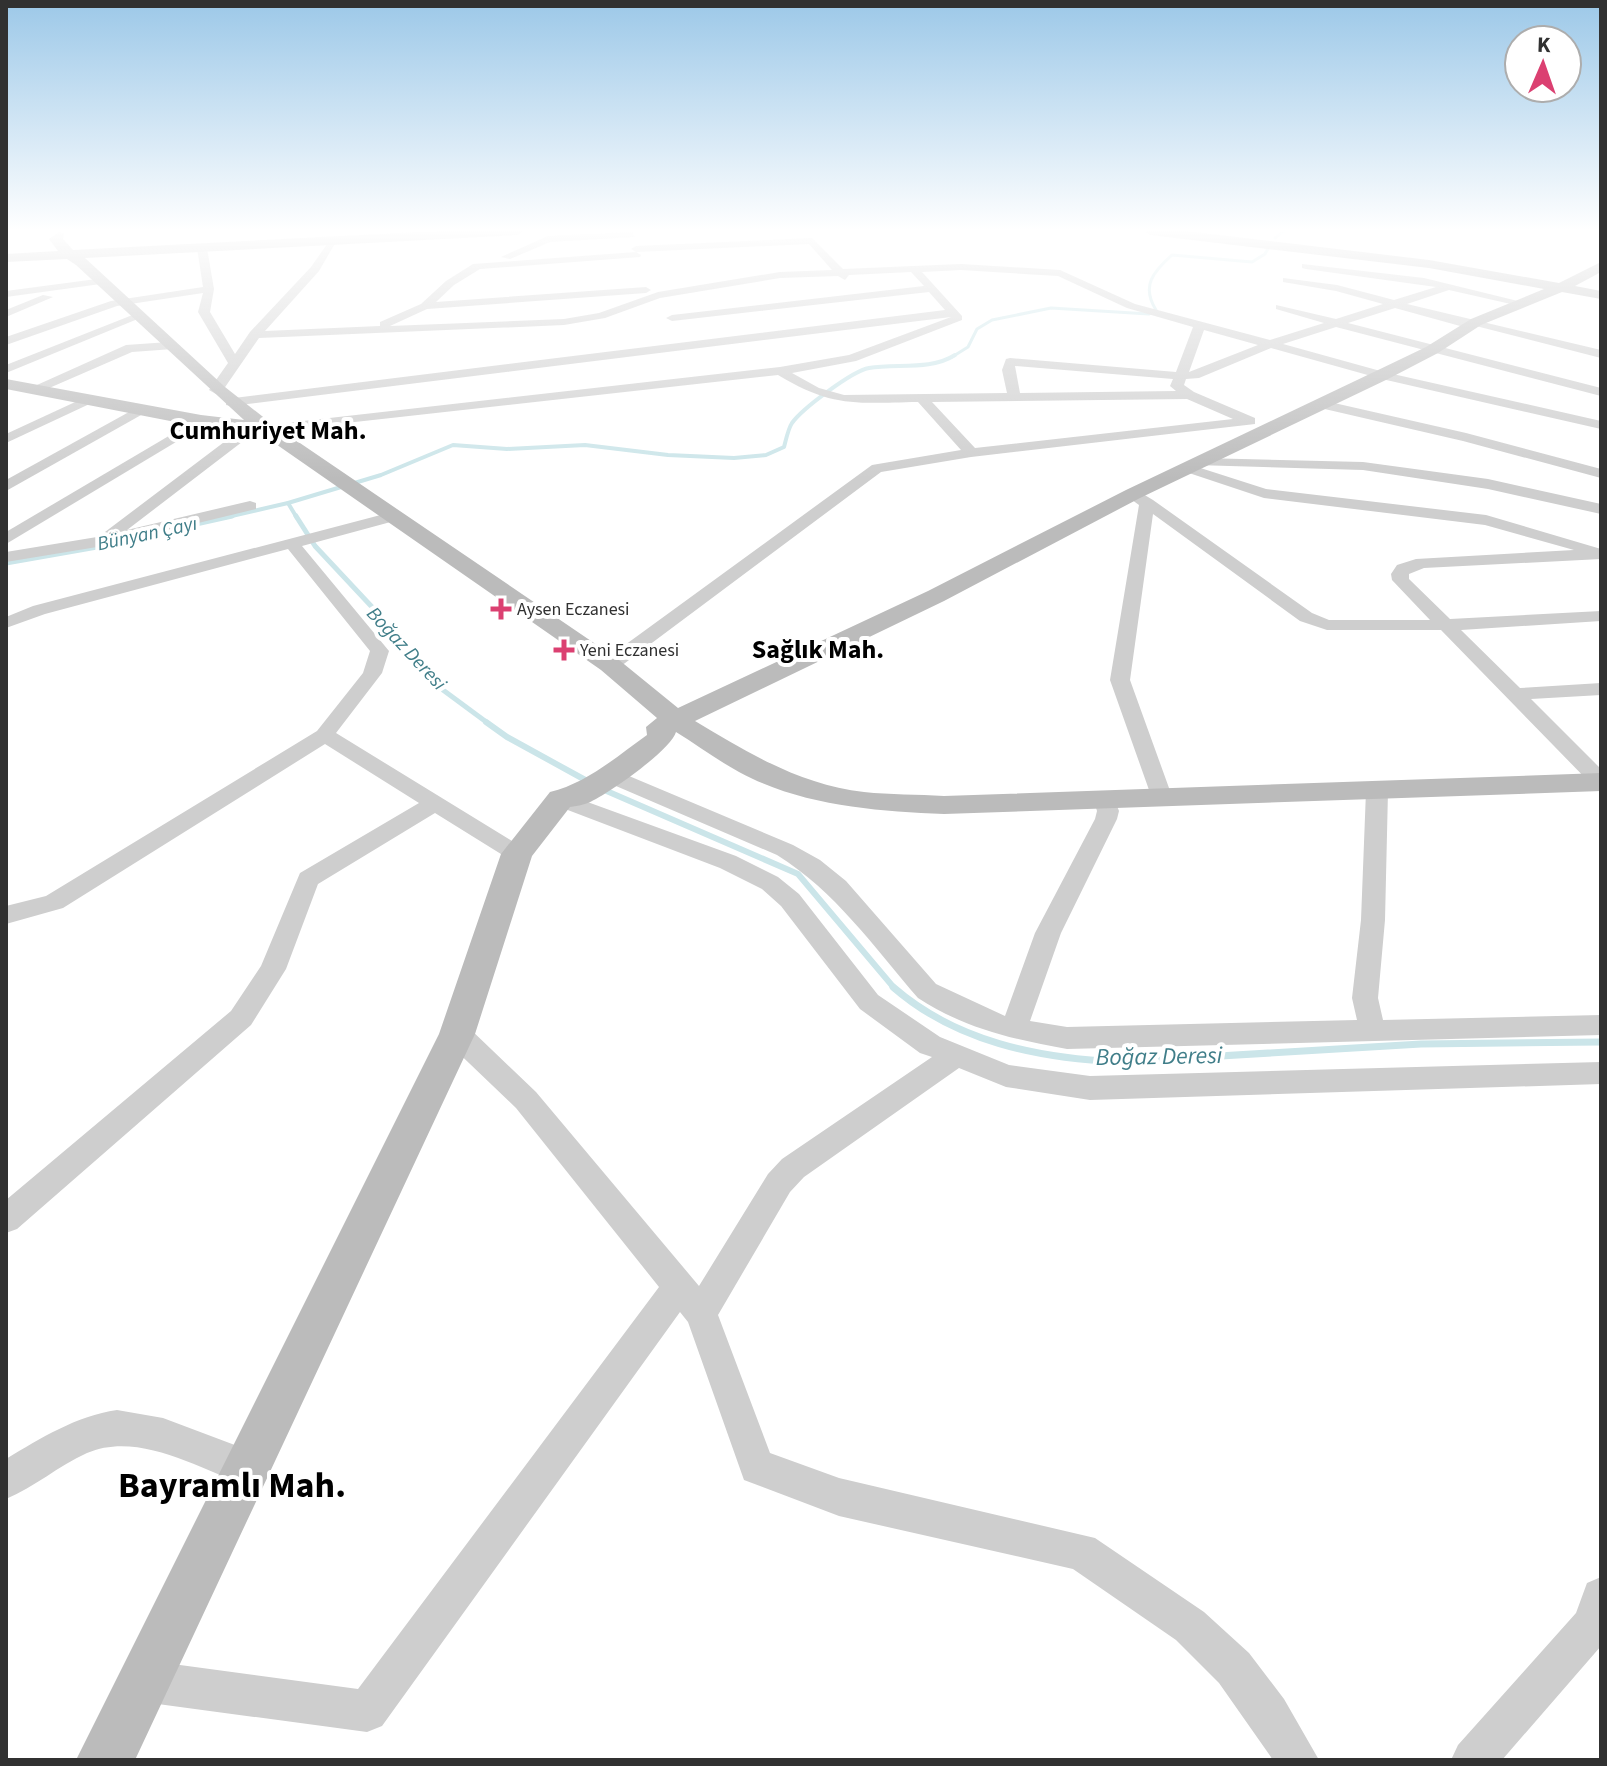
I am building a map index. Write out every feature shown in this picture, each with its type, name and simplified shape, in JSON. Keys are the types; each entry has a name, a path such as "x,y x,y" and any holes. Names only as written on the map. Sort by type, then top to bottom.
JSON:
{"street":[{"path":"6,341 86,313"},
{"path":"136,313 259,427 610,665 670,723 751,767 805,787 862,801 944,805 1601,781"},
{"path":"205,313 234,363"},
{"path":"216,390 273,313"},
{"path":"371,330 408,313"},
{"path":"254,335 564,322 606,313"},
{"path":"670,313 684,337"},
{"path":"684,337 788,313"},
{"path":"231,402 684,337 939,313"},
{"path":"6,384 201,421 259,427 710,373 780,371 852,358 950,324 958,318 955,313"},
{"path":"1158,313 1382,375 1601,425"},
{"path":"1302,313 1432,350 1601,392"},
{"path":"1015,399 1008,370 1010,362 1194,375 1271,344 1365,313"},
{"path":"1432,313 1601,354"},
{"path":"105,1760 457,1034 517,854 580,786 660,739 670,723 1140,498 1259,425 1321,404 1432,350 1474,324 1500,313"},
{"path":"6,369 139,316"},
{"path":"1200,325 1177,386 1189,395 1259,425"},
{"path":"6,331 130,348 169,346"},
{"path":"35,389 130,348"},
{"path":"780,371 814,391 844,399 1189,395"},
{"path":"8,437 91,400"},
{"path":"923,400 971,453"},
{"path":"1321,404 1466,437 1601,474"},
{"path":"6,486 143,410"},
{"path":"6,539 201,421"},
{"path":"610,665 877,468 971,453 1259,425"},
{"path":"103,541 259,427"},
{"path":"1194,465 1377,467 1488,484 1601,509"},
{"path":"1194,465 1264,493 1486,520 1601,554"},
{"path":"1140,498 1315,621 1339,627 1447,625 1601,616"},
{"path":"1140,498 1120,680 1162,799"},
{"path":"6,557 103,541 250,506"},
{"path":"6,623 39,610 392,517"},
{"path":"6,915 54,902 325,735 345,705 369,678 379,662 380,651 296,544"},
{"path":"1601,554 1422,563 1403,569 1401,580 1601,781"},
{"path":"1516,694 1601,689"},
{"path":"325,735 517,854"},
{"path":"580,786 799,857 837,887 927,991 960,1010 1014,1029 1067,1038 1601,1025"},
{"path":"580,786 770,883 790,900 869,1002 907,1032 954,1057 1006,1076 1090,1088 1601,1073"},
{"path":"1372,1029 1365,998 1373,920 1377,791"},
{"path":"1014,1029 1048,933 1106,819 1105,801"},
{"path":"6,1219 241,1018 273,969 308,879 435,803"},
{"path":"457,1034 526,1100 690,1300 757,1467 839,1497 1081,1552 1190,1626 1234,1668 1269,1714 1297,1760"},
{"path":"143,1681 367,1711 779,1183 793,1168 954,1057"},
{"path":"6,1480 82,1439 117,1428 138,1429 246,1467"},
{"path":"1473,1760 1593,1625 1601,1597"}],"waterway":[{"path":"952,357 968,347 977,329 992,320 1024,313"},
{"path":"1139,313 1150,313"},
{"path":"288,503 381,475 453,445 507,449 585,445 668,455 734,458 766,455 784,447 792,423 806,409 851,376 869,368 924,365 955,355"},
{"name":"Bünyan Çayı","path":"223,518 288,503"},
{"name":"Boğaz Deresi","path":"288,503 297,518"},
{"name":"Bünyan Çayı","path":"223,518 232,516"},
{"name":"Boğaz Deresi","path":"296,516 315,546 387,623 443,690 489,724"},
{"name":"Bünyan Çayı","path":"151,534 223,518"},
{"name":"Bünyan Çayı","path":"6,563 97,547"},
{"name":"Boğaz Deresi","path":"486,722 589,782"},
{"name":"Boğaz Deresi","path":"602,789 798,874 894,988"},
{"name":"Boğaz Deresi","path":"894,988 917,1006 971,1034 1029,1051 1089,1060 1119,1062 1421,1044 1601,1042"}],"place":[{"name":"Aysen Eczanesi","path":"501,609"},
{"name":"Yeni Eczanesi","path":"564,650"}],"district":[{"name":"Cumhuriyet Mah.","path":"268,430"},
{"name":"Sağlık Mah.","path":"818,649"},
{"name":"Bayramlı Mah.","path":"232,1484"}]}
